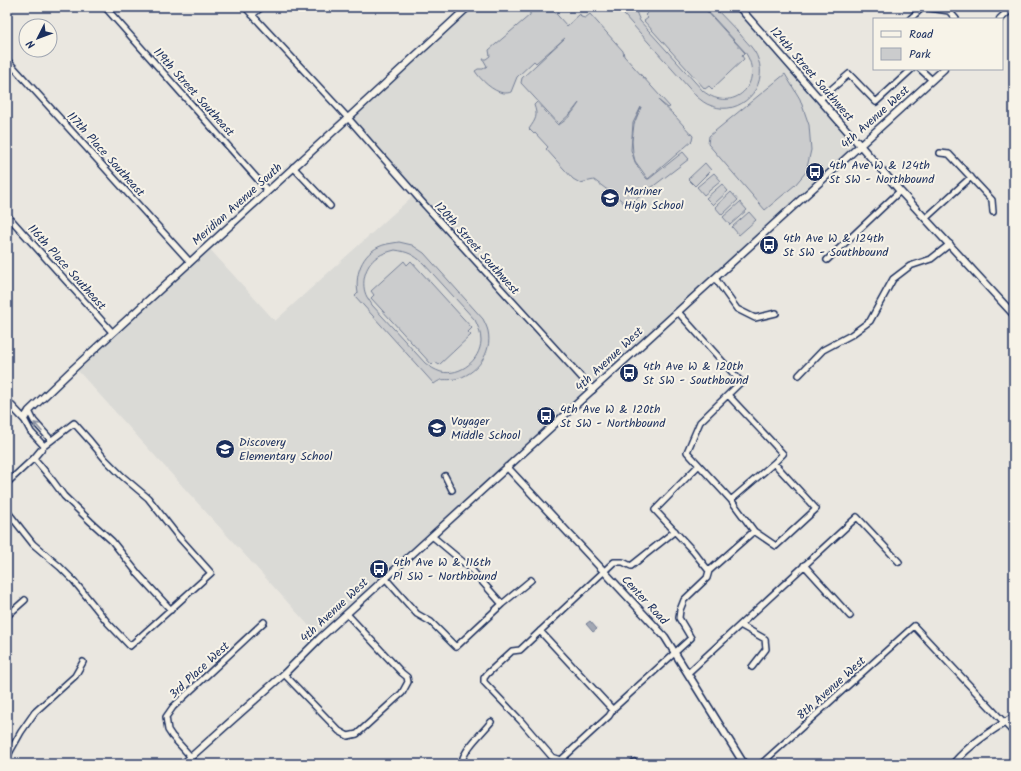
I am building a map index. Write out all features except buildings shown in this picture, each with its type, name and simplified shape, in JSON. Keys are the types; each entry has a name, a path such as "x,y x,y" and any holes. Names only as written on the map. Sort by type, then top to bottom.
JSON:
{"street":[{"name":"119th Street Southeast","path":"104,7 268,191"},
{"name":"120th Street Southwest","path":"245,7 348,118 422,202 593,390"},
{"path":"252,15 262,7"},
{"name":"Meridian Avenue South","path":"24,419 30,411 112,332 468,7"},
{"name":"124th Street Southwest","path":"739,7 900,191 1014,315"},
{"path":"911,18 923,7 949,11 955,18"},
{"path":"1001,18 1013,7"},
{"name":"117th Place Southeast","path":"7,60 190,262"},
{"path":"820,99 849,74 876,102 911,70"},
{"path":"921,70 932,80"},
{"name":"4th Avenue West","path":"183,764 284,674 320,638 385,578 943,70"},
{"path":"940,153 949,154 992,200 993,212"},
{"path":"294,167 330,206"},
{"path":"926,218 971,177"},
{"path":"826,260 900,191"},
{"name":"116th Place Southeast","path":"7,214 112,332"},
{"path":"799,375 823,350 851,335 870,321 893,279 910,266 931,259 950,244"},
{"path":"715,278 737,309 754,318 776,313"},
{"path":"678,312 741,382 700,422 687,452 731,500 754,531 776,546 816,509 774,463"},
{"path":"728,395 782,454 774,463 731,500"},
{"path":"7,401 24,419 31,432 44,446"},
{"path":"30,411 34,421 51,440"},
{"path":"7,483 34,458 44,446 74,423 110,465 148,498 177,535 211,573 130,646 108,623 74,581 60,567 32,544 7,512"},
{"path":"34,458 64,496 112,541 139,575 171,610"},
{"path":"699,465 655,510 693,551 709,571"},
{"name":"Center Road","path":"507,467 665,637 744,764"},
{"path":"445,476 452,490"},
{"path":"688,673 857,517 899,562"},
{"path":"674,531 631,566 623,562 614,562 520,650 512,651 484,678 484,682 521,721 552,757 561,760 691,638 679,618 684,600 707,578 709,571 754,531"},
{"path":"432,536 468,568 502,604"},
{"path":"804,565 850,616"},
{"path":"385,578 417,614 431,622 456,646 531,580"},
{"path":"7,616 25,600"},
{"path":"284,674 339,731 348,736 357,734 402,693 408,682 407,677 347,614"},
{"name":"3rd Place West","path":"191,757 168,730 166,717 173,707 264,622"},
{"path":"740,625 764,639 766,649 752,667"},
{"name":"8th Avenue West","path":"761,764 914,626 1005,723"},
{"path":"540,631 613,710"},
{"path":"7,757 35,712 75,676 83,662"},
{"path":"953,764 968,748 1014,717"},
{"path":"461,764 467,749 491,722"},
{"path":"1005,723 1014,733"}],"shaded area":[{"path":"468,7 739,7 860,145 320,638 74,368 207,246 275,321 415,194 348,118"},
{"path":"590,621 597,629 593,632 586,624"}],"green space":[{"path":"530,7 550,7 567,26 580,14 581,17 585,18 590,14 623,51 624,56 670,107 668,108 658,100 693,136 692,141 648,179 683,152 689,159 626,207 621,200 594,180 580,183 573,179 546,149 548,147 535,133 534,134 529,129 536,117 534,105 537,102 558,125 573,112 579,103 559,124 521,83 522,78 565,38 536,63 534,61 517,77 511,92 504,93 491,88 475,71 478,69 483,69 487,66 483,59 490,56 489,50 530,15","holes":["641,107 634,124 632,141 633,153 635,161 648,179 641,172 635,162 631,150 633,123"]},
{"path":"617,7 635,7 640,21 703,91 714,97 725,99 735,97 743,92 749,84 752,75 750,64 745,52 704,7 714,7 740,34 757,55 760,70 756,89 750,97 733,107 722,108 705,103 696,96"},
{"path":"654,7 703,7 745,53 742,56 744,59 712,89 709,86 705,89 644,21 648,18 645,15"},
{"path":"785,74 800,99 809,125 811,150 806,172 795,185 765,210 708,144 709,136"},
{"path":"705,163 711,170 695,186 688,179"},
{"path":"714,173 721,181 704,195 697,187"},
{"path":"722,184 728,191 713,205 706,198"},
{"path":"731,192 738,200 722,215 715,207"},
{"path":"740,202 747,210 730,225 723,217"},
{"path":"749,212 756,220 739,235 732,227"},
{"path":"399,242 412,245 424,253 483,319 488,331 488,347 481,362 476,368 463,377 442,380 434,384 355,296 358,293 358,277 362,262 372,251 379,247","holes":["395,250 413,255 423,263 475,320 480,335 480,348 473,360 462,369 456,372 441,372 425,363 372,305 367,297 364,281 369,265 381,254"]},
{"path":"404,261 407,265 411,261 472,328 468,332 471,335 439,365 435,362 432,365 371,298 374,295 371,291"}],"place":[{"name":"4th Ave W & 124th St SW - Northbound","path":"815,172"},
{"name":"Mariner High School","path":"610,198"},
{"name":"4th Ave W & 124th St SW - Southbound","path":"769,245"},
{"name":"4th Ave W & 120th St SW - Southbound","path":"629,373"},
{"name":"4th Ave W & 120th St SW - Northbound","path":"546,416"},
{"name":"Voyager Middle School","path":"437,428"},
{"name":"Discovery Elementary School","path":"225,449"},
{"name":"4th Ave W & 116th Pl SW - Northbound","path":"379,569"}]}
